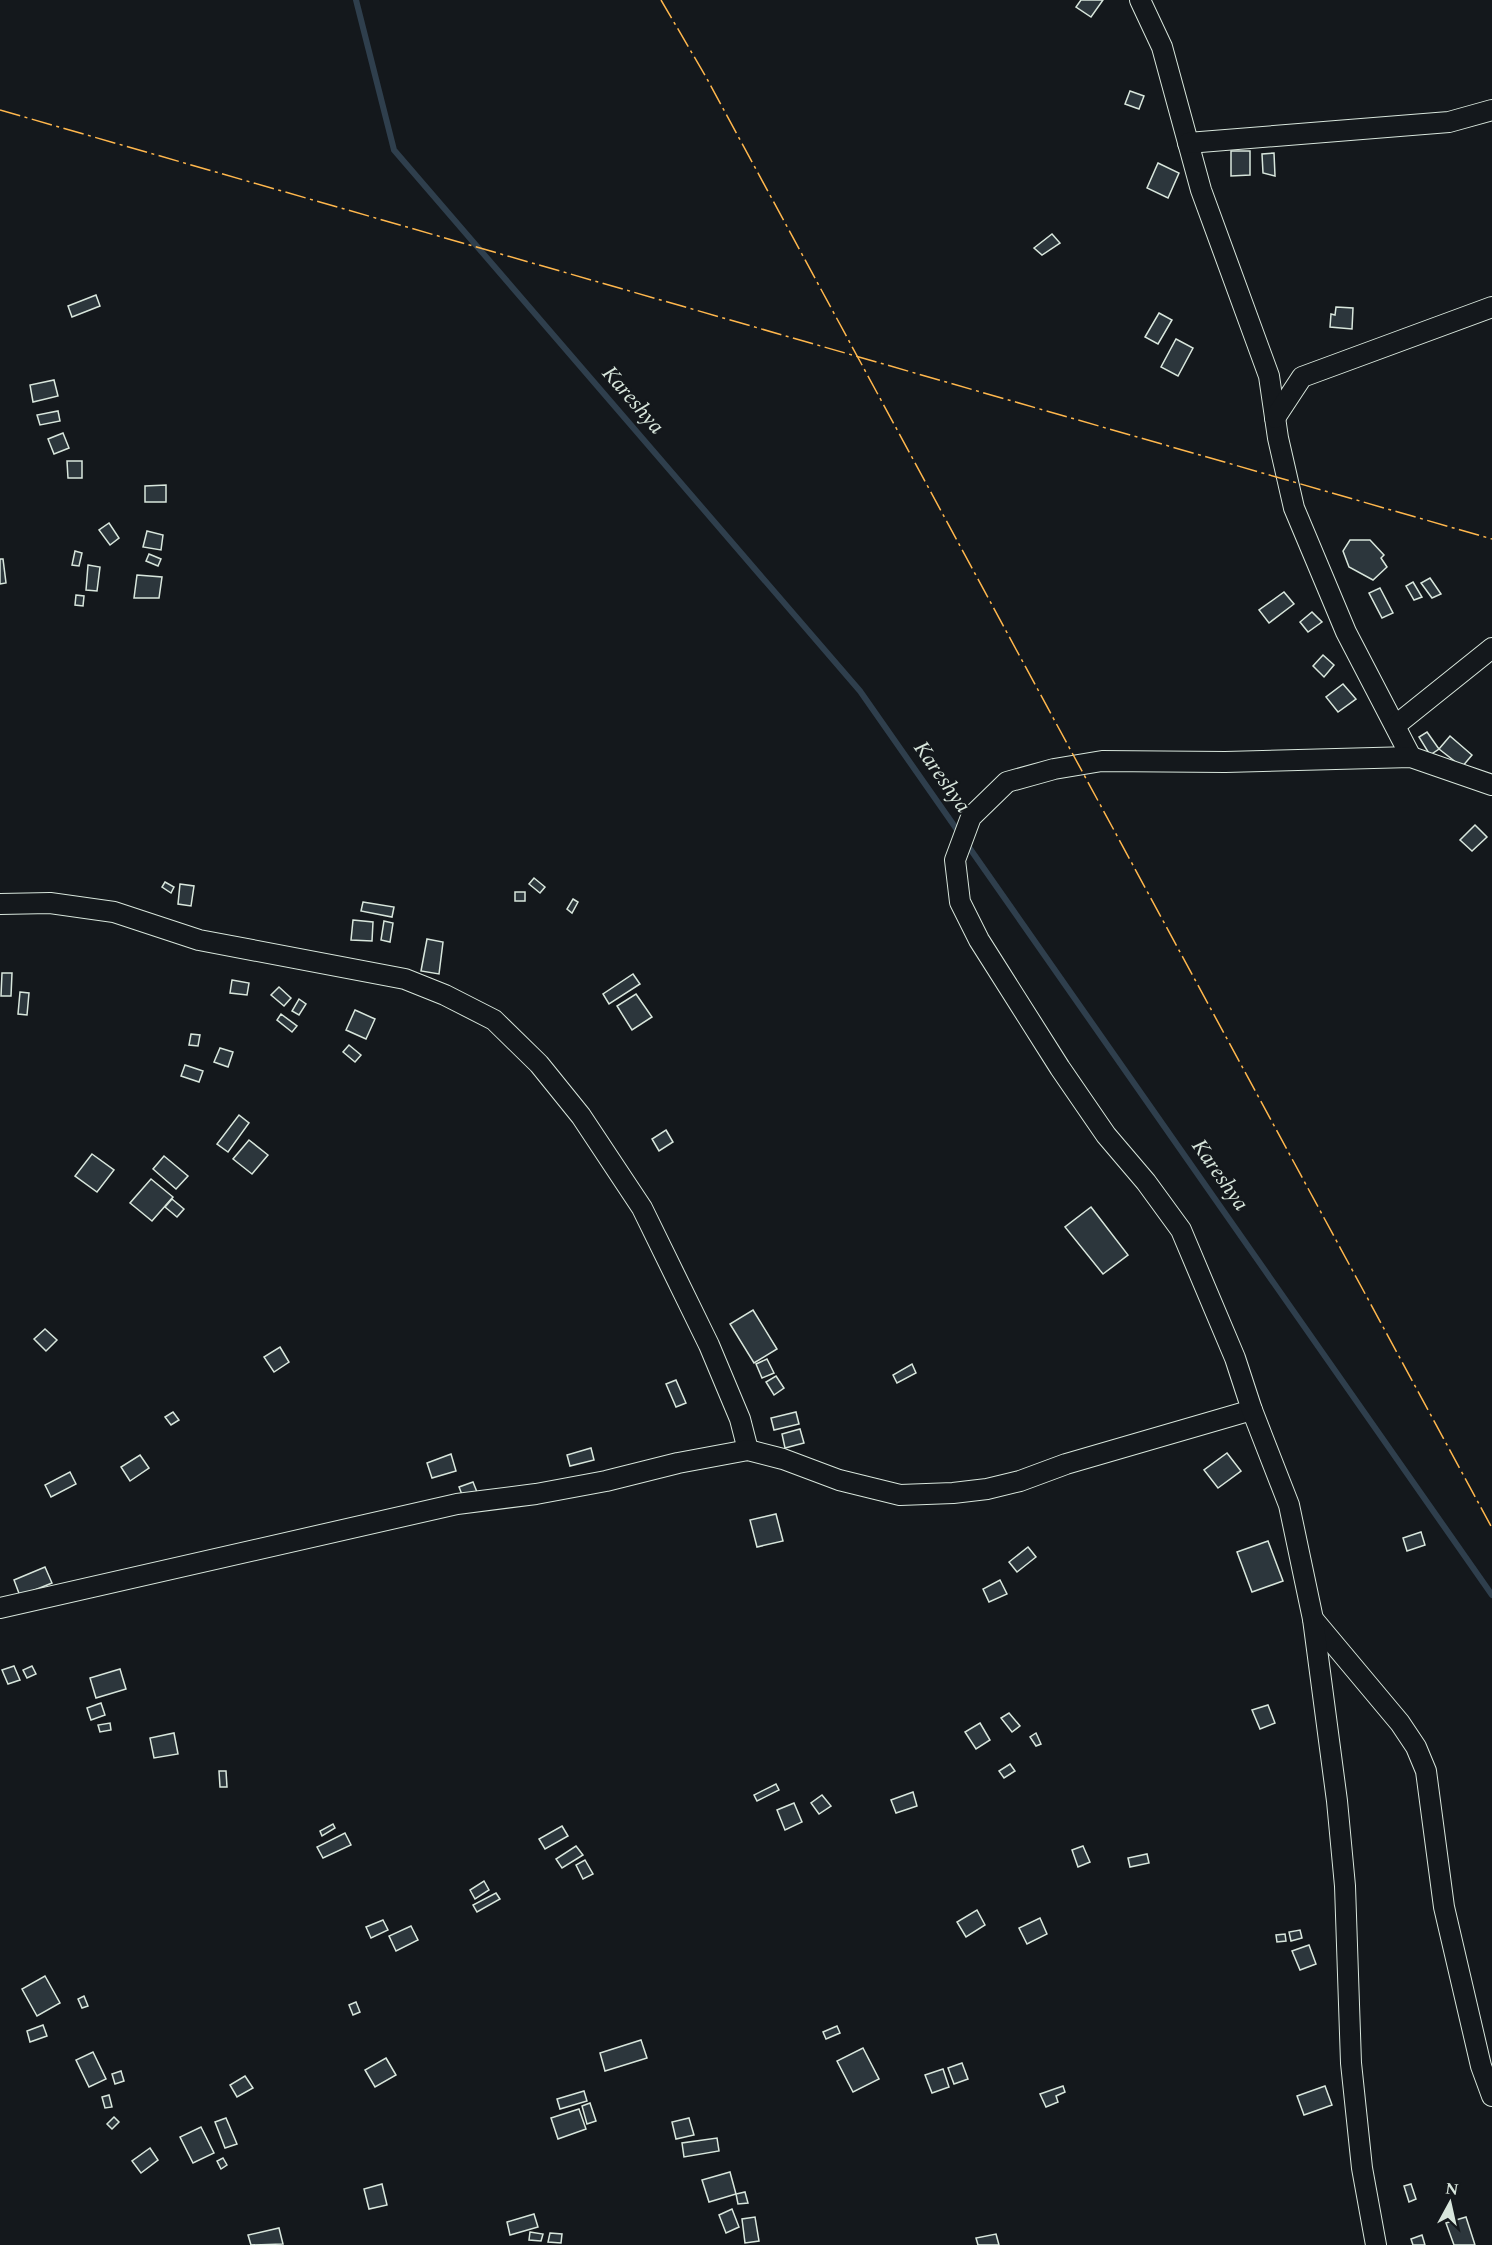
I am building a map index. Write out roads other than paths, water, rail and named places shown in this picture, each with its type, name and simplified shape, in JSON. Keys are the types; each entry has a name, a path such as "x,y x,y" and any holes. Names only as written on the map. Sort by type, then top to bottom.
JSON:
{"street":[{"path":"1140,0 1162,47 1201,190 1269,376 1275,418 1294,508 1346,632 1411,757"},
{"path":"1188,143 1449,122 1492,111"},
{"path":"1275,418 1302,377 1492,308"},
{"path":"1396,725 1492,648"},
{"path":"1376,2245 1362,2168 1351,2063 1345,1886 1337,1801 1313,1619 1289,1505 1251,1410 1235,1359 1181,1230 1146,1182 1106,1135 1060,1068 979,940 960,902 955,860 971,817 1007,782 1054,768 1102,761 1225,762 1411,757 1492,785"},
{"path":"0,904 50,903 114,912 199,940 405,979 445,995 494,1020 539,1064 574,1107 642,1208 713,1354 740,1419 748,1450"},
{"path":"0,1608 457,1504 536,1494 748,1450 783,1459 839,1480 900,1495 953,1493 987,1489 1020,1481 1066,1464 1251,1410"},
{"path":"1313,1619 1400,1723 1416,1747 1426,1771 1444,1907 1481,2066 1492,2096"}],"waterway":[{"name":"Kareshya","path":"356,0 394,150 860,691 960,834"},
{"name":"Kareshya","path":"966,843 1492,1595"}]}
